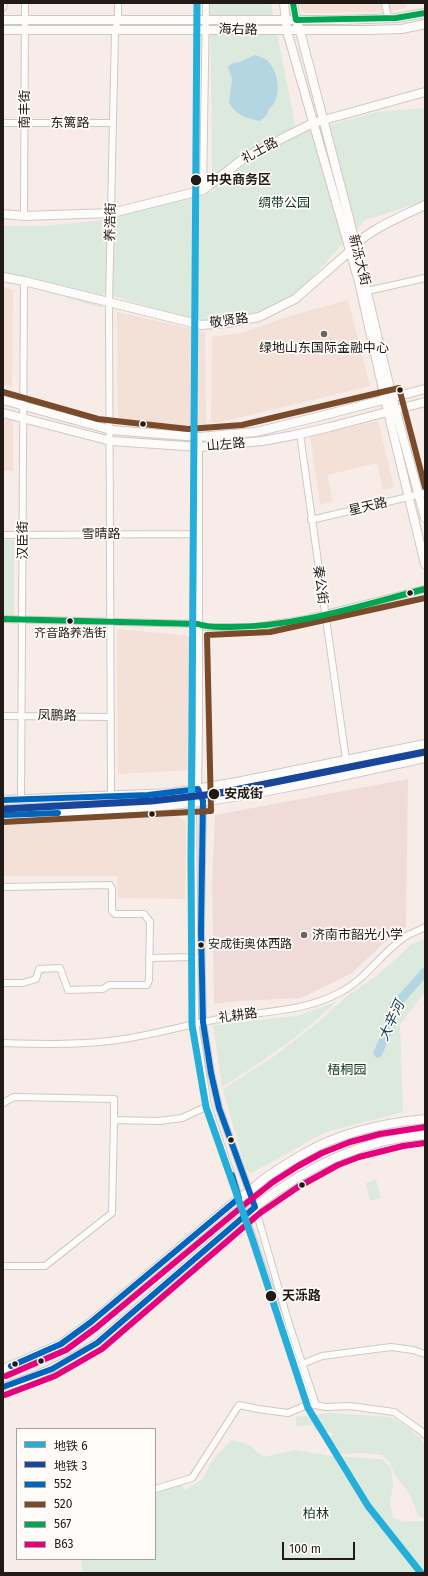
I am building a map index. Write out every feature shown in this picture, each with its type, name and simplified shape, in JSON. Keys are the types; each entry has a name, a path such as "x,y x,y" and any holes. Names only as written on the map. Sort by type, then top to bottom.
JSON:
{"main road":[{"name":"新泺大街","path":"284,3 288,31 313,123 359,282 389,398 397,409 422,494 425,518"},
{"name":"新泺大街","path":"293,3 296,20 367,291 389,398 388,412 408,497"},
{"name":"海右路","path":"3,20 286,21 388,18 425,13"},
{"name":"海右路","path":"3,30 388,30 402,29 425,24"},
{"name":"礼士路","path":"3,214 24,216 112,213 203,190 246,156 313,123 425,92"},
{"name":"敬贤路","path":"3,277 201,325 227,323 259,317 296,299 350,251 355,243 388,222 425,206"},
{"name":"山左路","path":"3,400 111,430 199,437 256,432 425,389"},
{"name":"山左路","path":"3,413 111,441 198,447 262,441 300,434 425,402"},
{"path":"408,497 425,564"},
{"path":"3,800 172,793 425,744"},
{"path":"3,815 90,811 203,801 307,783 425,758"},
{"path":"3,1369 60,1344 85,1326 264,1179 306,1152 331,1140 357,1132 381,1126 425,1119"},
{"path":"3,1387 47,1372 73,1359 97,1343 273,1192 315,1166 346,1152 378,1143 425,1134"}],"street":[{"path":"3,7 4,3"},
{"name":"南丰街","path":"24,216 25,3"},
{"name":"养浩街","path":"111,796 111,430 109,303 115,30 118,20 118,3"},
{"path":"203,190 206,3"},
{"path":"385,3 388,18"},
{"name":"东篱路","path":"3,123 113,123"},
{"path":"367,291 425,278"},
{"name":"汉臣街","path":"21,799 24,281"},
{"name":"秦公街","path":"300,434 324,614 346,760"},
{"path":"199,437 198,789 193,802 195,1023 208,1106 246,1215 308,1404"},
{"name":"星天路","path":"311,520 422,494"},
{"name":"雪晴路","path":"3,535 198,534"},
{"path":"3,619 199,624 207,627 255,627 324,614 425,589"},
{"name":"凤鹏路","path":"3,716 111,717"},
{"path":"198,789 203,801 201,931 203,1022 211,1073 219,1108 255,1207 302,1364 316,1405"},
{"path":"3,887 110,885 112,889 112,911 115,914 144,914 150,922 149,980 147,985 109,985 103,989 68,990 60,968 39,969 36,979 23,983 3,983"},
{"name":"礼耕路","path":"3,1043 50,1044 110,1041 164,1032 195,1023 230,1017 292,1010 339,994 369,971 396,944 408,935 425,927"},
{"path":"149,958 194,957"},
{"path":"3,1103 14,1097 114,1099 112,1213 45,1266 3,1266"},
{"path":"114,1120 159,1121 182,1118 208,1106"},
{"path":"302,1364 322,1356 391,1347 413,1350 425,1354"},
{"path":"156,1489 192,1478 239,1405 288,1413 308,1404 326,1407 350,1406 394,1412 425,1435"}],"shaded area":[{"path":"299,3 404,3 406,8 382,12 304,13 299,6"},
{"path":"3,287 13,290 12,387 3,385"},
{"path":"348,300 370,386 217,423 211,422 212,337 241,333 293,315"},
{"path":"117,312 205,332 206,428 118,419"},
{"path":"3,416 10,417 13,424 13,471 3,471"},
{"path":"378,421 394,487 383,490 377,463 327,475 333,501 320,505 310,436"},
{"path":"117,629 192,636 193,770 118,774"},
{"path":"408,779 406,927 384,943 352,973 301,998 238,1001 214,1004 212,881 215,815"},
{"path":"176,815 186,822 185,899 118,898 117,876 3,876 3,822"}],"green space":[{"name":"绸带公园","path":"210,3 271,3 297,134 377,112 425,108 425,201 365,220 289,302 246,317 203,320 187,318 103,293 103,308 3,280 3,226 41,226 98,221 215,191 212,174"},
{"path":"3,540 14,540 14,615 3,615"},
{"name":"梧桐园","path":"425,939 425,992 400,1024 403,1112 326,1132 251,1173 245,1169 223,1089 273,1057 317,1023 347,996 378,975 412,944"},
{"path":"336,1002 281,1048 222,1087 213,1025 297,1016"},
{"path":"376,1180 381,1198 370,1201 366,1183"},
{"path":"329,1413 390,1417 406,1426 420,1438 425,1445 425,1518 419,1517 410,1495 395,1475 391,1464 382,1455 360,1453 343,1454 331,1451 326,1444 333,1433 314,1430 314,1425 296,1426 296,1417"},
{"name":"柏林","path":"231,1440 248,1444 264,1457 295,1450 332,1456 382,1459 391,1468 393,1486 390,1502 393,1518 404,1522 425,1522 425,1573 83,1573 81,1560 156,1560 156,1489 180,1483 185,1490 203,1479 211,1462"}],"water":[{"path":"255,55 267,60 271,65 277,78 278,85 278,92 273,104 267,115 260,121 242,116 229,103 232,79 228,67 233,63 240,62"}],"waterway":[{"name":"大辛河","path":"378,1053 401,999 425,972"}],"metro line":[{"name":"6","path":"197,3 191,856 192,1025 206,1107 252,1238 308,1408 368,1506 421,1573"},
{"name":"3","path":"3,809 151,801 215,794 425,752"}],"transit line":[{"name":"567","path":"293,3 296,20 396,18 425,13"},
{"name":"520","path":"3,392 98,419 188,429 242,425 399,388 425,487"},
{"name":"567","path":"3,619 198,624 214,627 256,626 329,614 425,589"},
{"name":"520","path":"3,822 211,811 207,635 270,632 425,598"},
{"name":"552","path":"3,800 148,795 198,789 203,801 201,931 203,1022 211,1073 219,1108 255,1207 97,1343 52,1369 3,1387"},
{"name":"552","path":"3,815 58,813"},
{"name":"B63","path":"6,1376 66,1350 96,1328 244,1205 273,1182 298,1166 322,1153 350,1142 380,1134 425,1127"},
{"name":"B63","path":"5,1395 55,1376 102,1349 260,1213 298,1187 338,1165 359,1157 403,1146 425,1143"},
{"name":"552","path":"11,1366 61,1344 91,1322 239,1198 232,1175"}],"place":[{"name":"中央商务区","path":"196,180"},
{"name":"绿地山东国际金融中心","path":"324,334"},
{"name":"齐音路养浩街","path":"70,621"},
{"name":"安成街","path":"214,794"},
{"name":"济南市韶光小学","path":"304,935"},
{"name":"安成街奥体西路","path":"201,945"},
{"name":"天泺路","path":"271,1296"}]}
